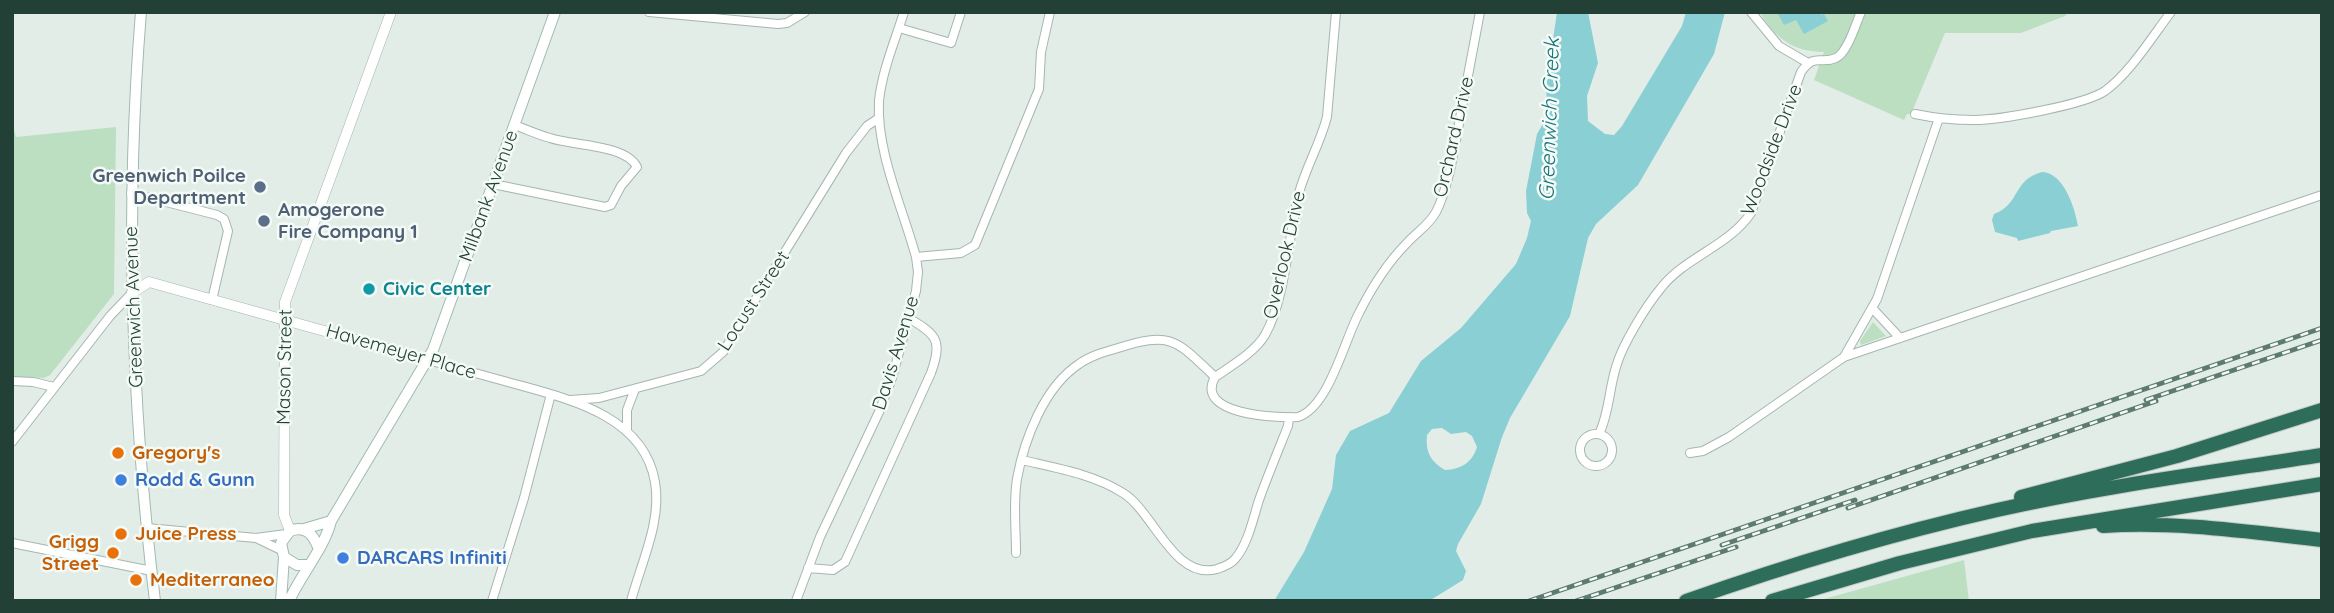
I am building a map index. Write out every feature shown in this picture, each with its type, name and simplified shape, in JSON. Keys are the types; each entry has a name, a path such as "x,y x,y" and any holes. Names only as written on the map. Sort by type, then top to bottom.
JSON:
{"highway":[{"path":"1966,517 2031,494 2177,456 2322,410"},
{"path":"1686,601 1802,561 1966,517 2099,490 2322,455"},
{"path":"1772,601 1900,562 2032,531 2322,484"},
{"path":"2032,531 2151,524 2322,540"}],"main road":[{"name":"Greenwich Avenue","path":"141,12 131,193 132,293 139,446 155,601"},
{"name":"Milbank Avenue","path":"318,547 428,360 555,12"},
{"path":"288,532 331,521"},
{"path":"289,601 318,547 311,533 304,529"},
{"name":"Mason Street","path":"281,601 281,542 288,532"},
{"path":"282,554 297,565 308,565"}],"street":[{"name":"Mason Street","path":"288,532 284,515 285,302 391,12"},
{"path":"649,12 778,24 787,23 804,12"},
{"name":"Davis Avenue","path":"796,601 834,503 892,378 916,290 916,257 885,149 879,118 881,89 904,12"},
{"path":"899,27 951,43 961,12"},
{"path":"916,257 961,253 975,245 1039,89 1041,52 1050,12"},
{"name":"Overlook Drive","path":"1215,377 1264,338 1274,311 1299,194 1306,170 1323,132 1336,12"},
{"name":"Orchard Drive","path":"1289,418 1307,414 1314,407 1328,384 1356,319 1381,273 1435,214 1443,197 1480,12"},
{"path":"1751,12 1779,46 1808,63"},
{"name":"Woodside Drive","path":"1599,434 1622,349 1661,288 1677,272 1743,224 1751,213 1801,72 1814,59 1836,58 1843,52 1861,12"},
{"path":"1914,114 1969,120 1992,118 2061,106 2097,95 2118,79 2171,12"},
{"name":"Locust Street","path":"570,400 599,398 701,370 723,352 846,153 867,126 879,118"},
{"path":"1844,357 1873,309 1940,118"},
{"path":"493,184 605,207 611,205 621,186 637,167 634,162 609,148 581,146 551,139 514,125"},
{"path":"131,193 217,215 227,225 228,231 212,300"},
{"path":"1690,453 1703,451 1729,438 1844,357 2322,195"},
{"name":"Havemeyer Place","path":"132,293 149,282 551,394 607,416 629,432 645,454 652,469 656,494 652,528 631,601"},
{"path":"12,442 110,316 132,293"},
{"path":"1873,309 1900,338"},
{"path":"808,568 833,570 845,562 931,373 937,355 935,337 910,319"},
{"path":"1016,553 1016,480 1030,429 1065,374 1098,354 1147,340 1170,340 1184,347 1215,377 1211,390 1219,403 1227,408 1289,418 1289,426 1244,545 1230,564 1211,570 1187,565 1166,544 1142,509 1123,492 1094,479 1022,460"},
{"path":"12,381 54,387"},
{"path":"629,432 627,410 635,389"},
{"path":"492,601 524,498 551,394"},
{"name":"Woodside Drive","path":"1599,434 1610,441 1613,451 1605,464 1594,466 1585,462 1580,448 1584,440 1599,434"},
{"path":"147,528 256,538 288,532"},
{"path":"256,538 282,554"},
{"path":"12,542 152,571"}],"green space":[{"path":"1760,12 2069,12 2021,33 1945,33 1911,114 1907,114 1904,120 1814,80 1824,52 1803,49 1786,42 1778,36"},
{"path":"12,123 16,137 116,127 114,294 50,375 44,378 12,377"},
{"path":"1873,322 1886,336 1861,345 1860,341"},
{"path":"1964,560 1969,601 1817,601"}],"water":[{"name":"Greenwich Creek","path":"1557,12 1588,12 1598,63 1587,96 1588,121 1605,134 1614,135 1682,26 1686,12 1725,12 1714,54 1638,185 1596,224 1588,238 1570,316 1510,418 1481,504 1458,544 1456,551 1466,571 1463,580 1429,601 1274,601 1304,552 1332,489 1336,455 1350,431 1389,413 1421,361 1461,328 1516,264 1531,221 1527,213 1526,191 1537,134 1548,115 1546,88","holes":["1442,428 1451,434 1466,432 1472,436 1477,447 1465,464 1445,470 1430,456 1427,435 1432,429"]},
{"path":"1777,12 1819,12 1824,14 1828,21 1804,34 1796,20 1784,25"},
{"path":"2042,172 2050,174 2062,185 2071,201 2078,226 2018,241 2017,238 1995,232 1992,220 1994,214 2009,204 2026,181"}],"railway":[{"path":"1529,601 2322,328"},
{"path":"2146,400 2322,340"},
{"path":"1848,508 2156,401"},
{"path":"1722,545 1855,500"},
{"path":"1576,601 1736,547"}],"place":[{"name":"Greenwich Poilce Department","path":"260,187"},
{"name":"Amogerone Fire Company 1","path":"264,221"},
{"name":"Civic Center","path":"369,289"},
{"name":"Gregory's","path":"118,453"},
{"name":"Rodd & Gunn","path":"121,480"},
{"name":"Juice Press","path":"121,534"},
{"name":"Grigg Street","path":"113,553"},
{"name":"DARCARS Infiniti","path":"343,558"},
{"name":"Mediterraneo","path":"136,580"}]}
